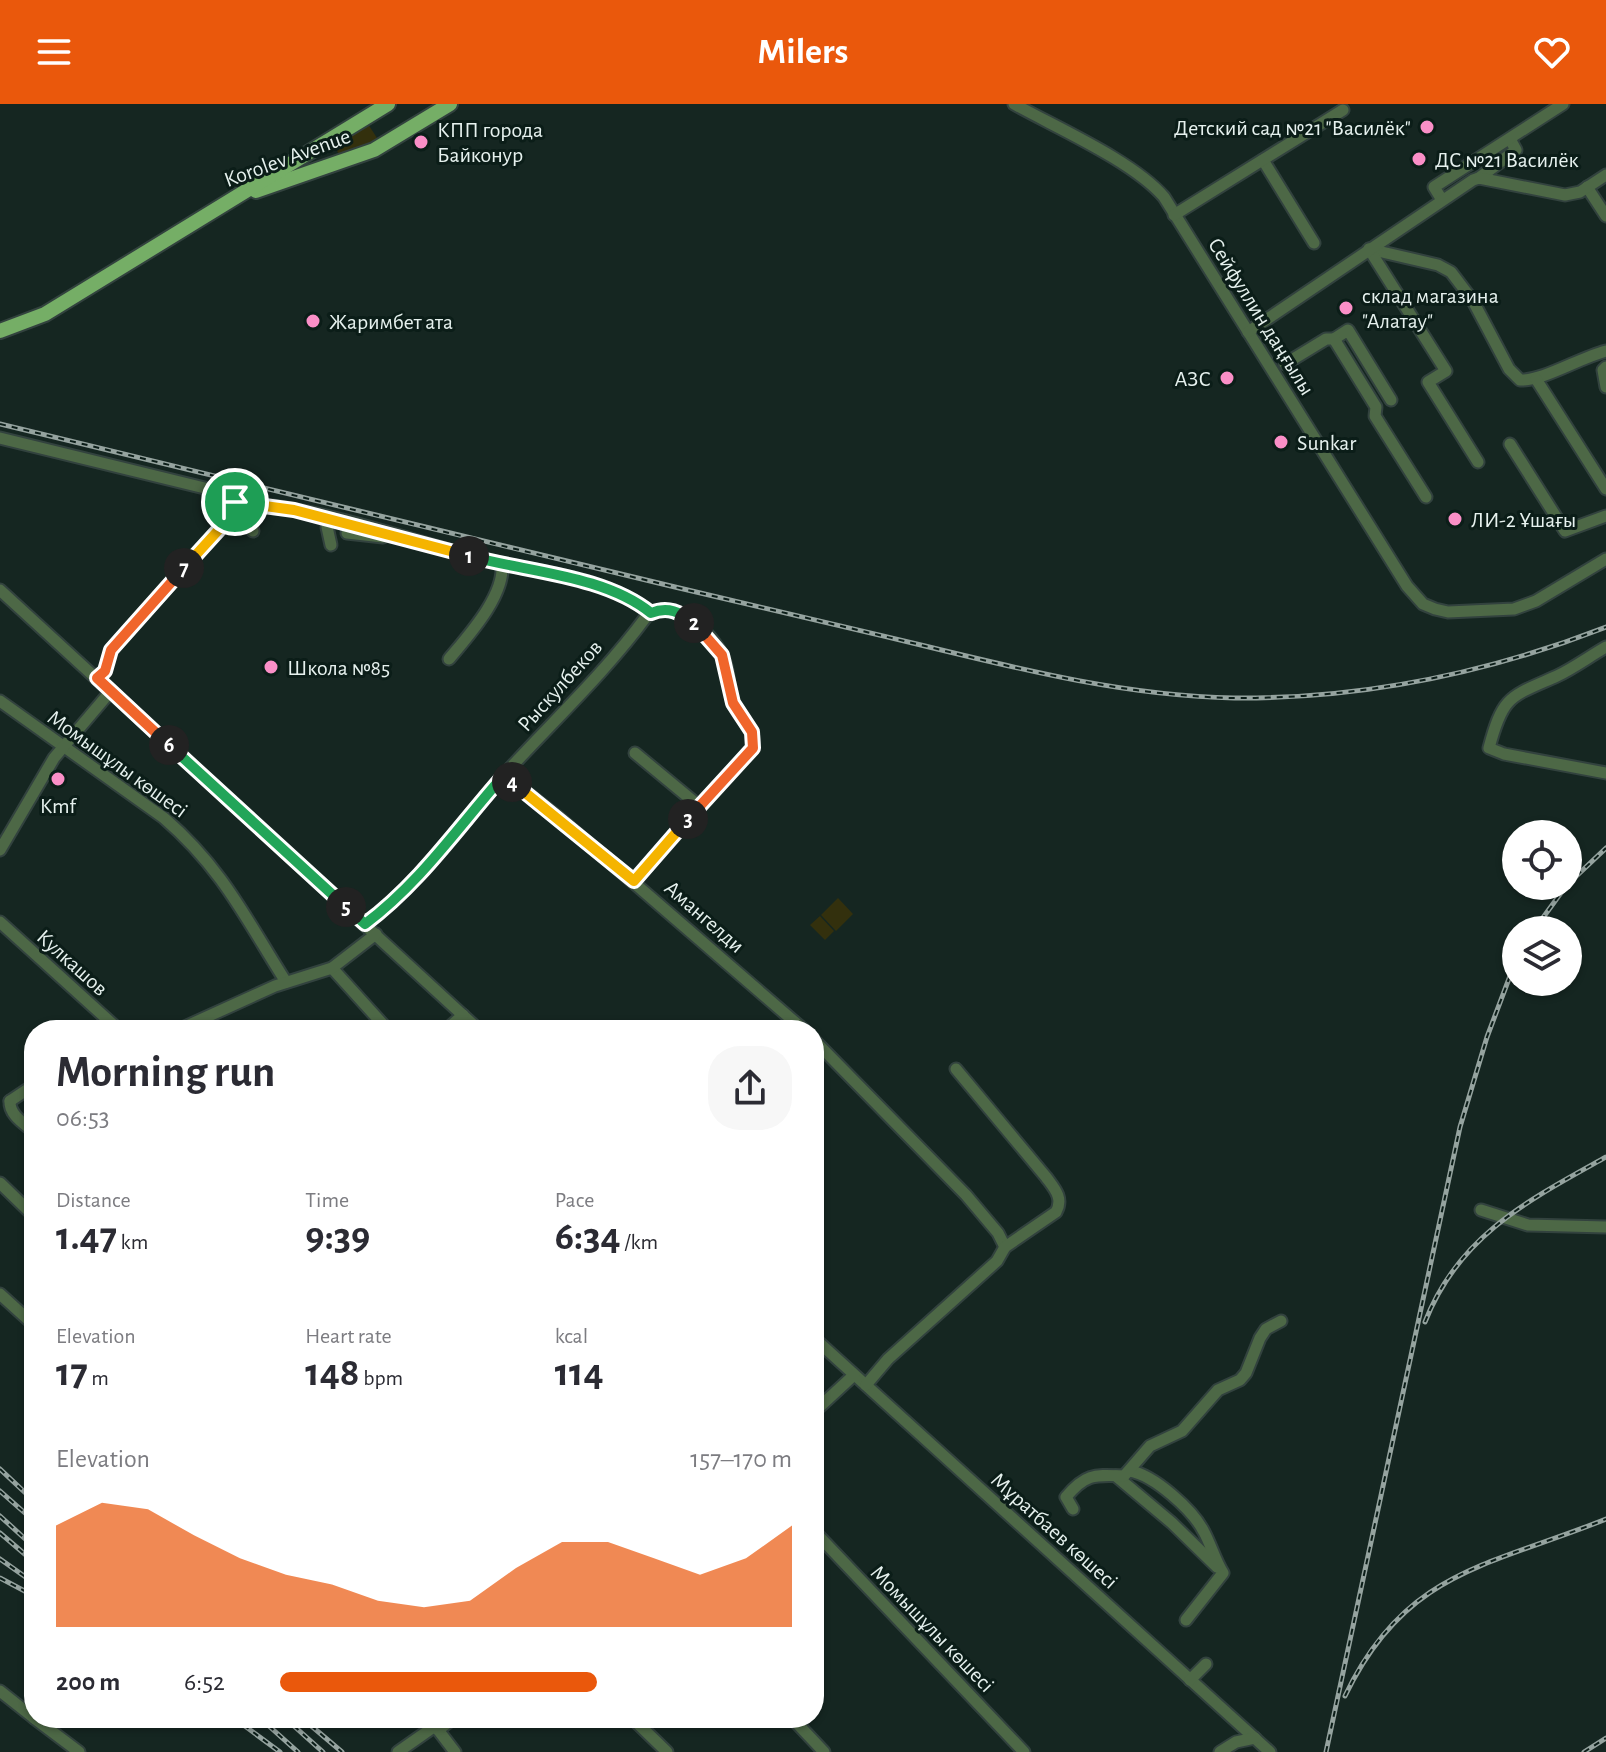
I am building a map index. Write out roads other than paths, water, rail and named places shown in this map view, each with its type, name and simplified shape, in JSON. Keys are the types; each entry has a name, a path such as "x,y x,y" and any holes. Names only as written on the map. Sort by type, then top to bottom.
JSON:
{"main road":[{"name":"Korolev Avenue","path":"222,205 388,104"},
{"name":"Korolev Avenue","path":"222,205 374,150 450,104"},
{"path":"0,331 45,314 222,205"}],"street":[{"name":"Сейфуллин даңғылы","path":"1014,104 1143,177 1164,197 1407,586 1423,604 1448,612 1514,609 1536,601 1606,559"},
{"path":"1442,200 1434,187 1563,104"},
{"path":"1174,215 1343,110"},
{"path":"1248,332 1479,178 1516,150 1510,139"},
{"path":"1263,160 1314,243"},
{"path":"1479,178 1565,195 1587,187 1606,175"},
{"path":"1587,187 1606,216"},
{"path":"1369,249 1438,265 1451,272 1473,301 1514,376 1520,380 1536,379 1585,356 1606,351"},
{"path":"1369,249 1446,371 1428,382 1478,462"},
{"path":"1285,364 1326,339 1334,339 1348,330 1391,400"},
{"path":"1334,339 1376,407 1375,416 1426,497"},
{"path":"1606,367 1603,370 1606,387"},
{"path":"1536,379 1606,489"},
{"path":"0,438 221,492 253,531"},
{"path":"1510,444 1565,531 1606,516"},
{"path":"97,678 105,671 111,650 235,508 264,504 331,518 502,564 587,581 626,597 651,613 661,610 682,613 717,647 726,665 733,703 752,732 753,748 634,881"},
{"path":"331,518 327,527 331,545"},
{"path":"347,533 384,537 395,535"},
{"path":"449,659 478,623 499,587 502,564"},
{"path":"0,590 468,1020"},
{"name":"Рыскулбеков","path":"365,924 399,896 438,855 504,775 651,613"},
{"path":"1606,647 1557,676 1527,689 1505,705 1499,714 1489,748 1504,754 1606,773"},
{"path":"0,850 44,774 110,692"},
{"name":"Момышұлы көшесі","path":"0,701 185,836 230,888 286,982"},
{"path":"635,753 699,806"},
{"name":"Амангелди","path":"504,775 634,881 793,1020"},
{"name":"Кулкашов","path":"0,922 108,1020"},
{"path":"200,1020 286,982 332,968 376,934"},
{"path":"332,968 379,1020"},
{"path":"457,1020 463,1015"},
{"path":"824,1050 966,1195 990,1222 1005,1247"},
{"path":"866,1385 888,1359 997,1261 1005,1247 1058,1208 1059,1195 1046,1177 956,1069"},
{"path":"24,1090 5,1100 24,1122"},
{"path":"0,1183 24,1206"},
{"path":"1481,1210 1528,1225 1606,1227"},
{"path":"0,1294 24,1316"},
{"path":"1073,1509 1066,1497 1080,1481 1105,1473 1124,1476 1150,1446 1182,1431 1218,1390 1240,1380 1266,1329 1281,1321"},
{"name":"Мұратбаев көшесі","path":"824,1347 1270,1752"},
{"path":"824,1403 854,1375"},
{"path":"1130,1471 1151,1478 1195,1520 1203,1529 1223,1573"},
{"path":"1116,1476 1172,1523 1223,1573"},
{"name":"Момышұлы көшесі","path":"824,1542 1024,1752"},
{"path":"1186,1620 1223,1573"},
{"path":"1190,1680 1206,1664"},
{"path":"0,1691 24,1710"},
{"path":"47,1728 79,1752"},
{"path":"398,1752 430,1728"},
{"path":"436,1728 455,1752"},
{"path":"642,1728 667,1752"},
{"path":"801,1728 824,1752"},
{"path":"1220,1752 1236,1742 1255,1738"}],"railway":[{"path":"0,424 1002,664 1078,681 1156,693 1234,698 1282,697 1376,688 1516,658 1606,627"},
{"path":"1582,871 1606,848"},
{"path":"1544,916 1556,900"},
{"path":"1326,1752 1460,1127 1502,996"},
{"path":"1425,1322 1439,1292 1477,1243 1524,1205 1606,1157"},
{"path":"0,1469 24,1492"},
{"path":"0,1491 24,1512"},
{"path":"0,1516 24,1538"},
{"path":"1345,1696 1369,1654 1395,1622 1423,1597 1488,1562 1606,1519"},
{"path":"0,1533 24,1553"},
{"path":"0,1559 24,1576"},
{"path":"0,1578 24,1591"},
{"path":"248,1728 280,1752"},
{"path":"271,1728 298,1752"},
{"path":"296,1728 323,1752"},
{"path":"314,1728 342,1752"},
{"path":"1584,1752 1606,1738"}],"place":[{"name":"Детский сад №21 \"Василёк\"","path":"1427,127"},
{"name":"КПП города Байконур","path":"421,142"},
{"name":"ДС №21 Василёк","path":"1419,159"},
{"name":"склад магазина \"Алатау\"","path":"1346,308"},
{"name":"Жаримбет ата","path":"313,321"},
{"name":"АЗС","path":"1227,378"},
{"name":"Sunkar","path":"1281,442"},
{"name":"ЛИ-2 Ұшағы","path":"1455,519"},
{"name":"Школа №85","path":"271,667"},
{"name":"Kmf","path":"58,779"}]}
